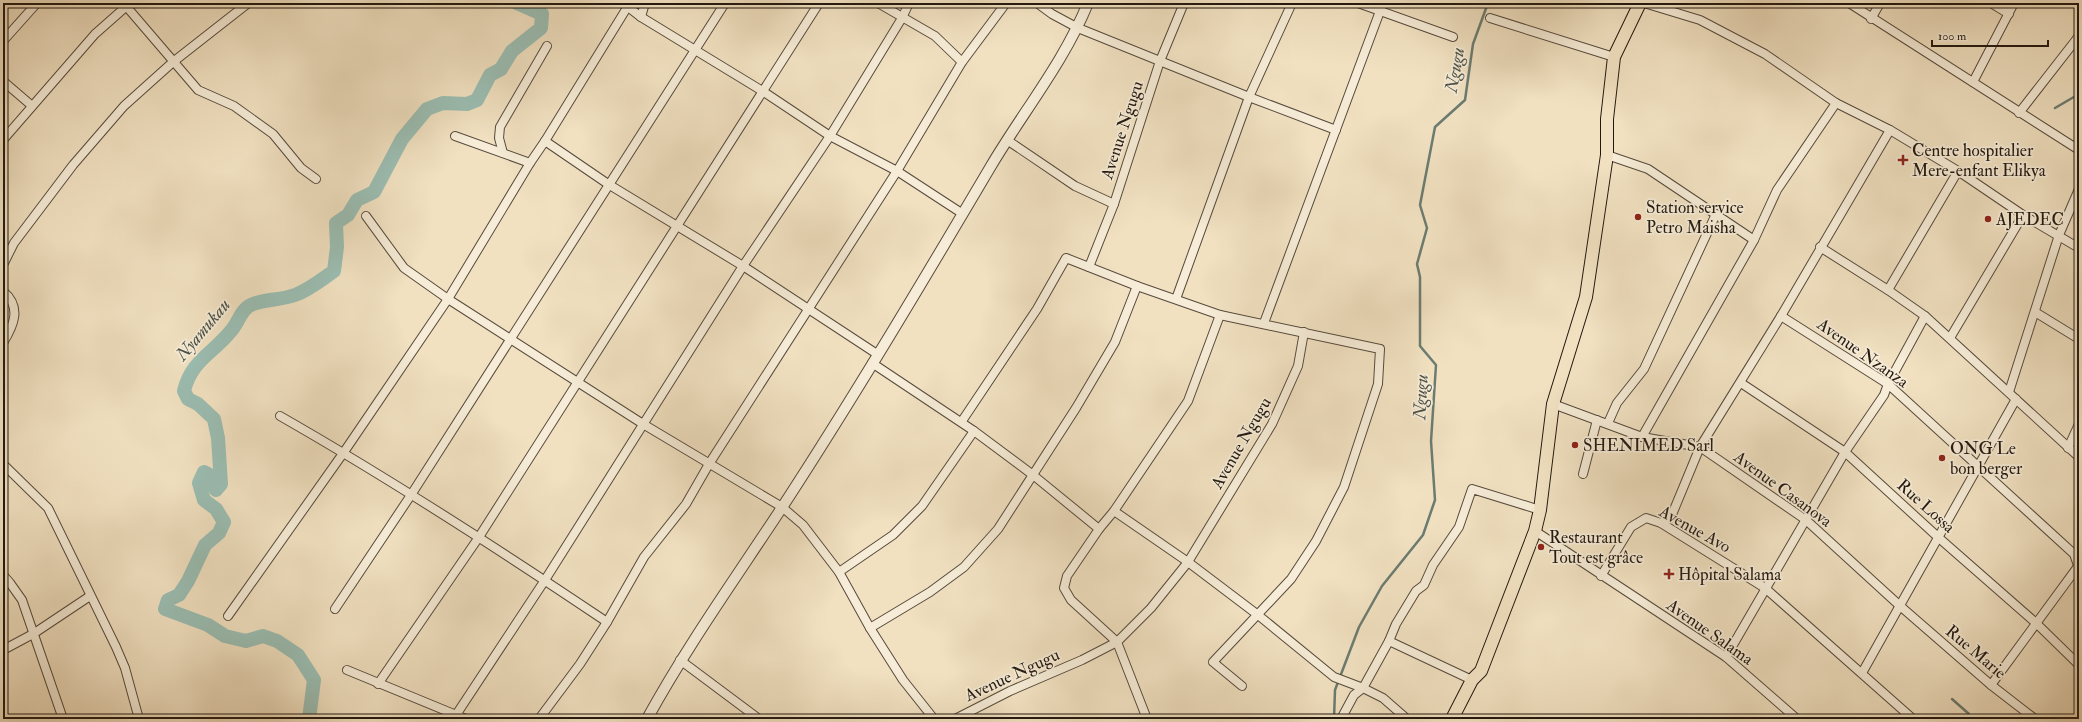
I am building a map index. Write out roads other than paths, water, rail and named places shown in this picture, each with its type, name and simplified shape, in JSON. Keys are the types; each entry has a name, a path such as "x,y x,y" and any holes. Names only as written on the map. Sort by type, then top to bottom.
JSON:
{"main road":[{"path":"1452,719 1472,680 1481,671 1535,531 1540,510 1553,404 1586,297 1607,155 1607,119 1614,56 1640,3"}],"street":[{"path":"3,41 37,3"},
{"path":"641,16 645,3"},
{"path":"335,609 512,339 608,184 725,3"},
{"path":"378,684 479,537 577,380 764,92 819,3"},
{"path":"878,3 935,36 962,62"},
{"path":"456,715 545,580 743,266 830,136 902,18 909,3"},
{"path":"540,719 580,664 607,622 644,557 686,504 709,464 810,310 897,171 962,62 1006,3"},
{"path":"1037,3 1052,14 1078,28 1249,97 1336,130"},
{"path":"647,719 680,660 782,508 872,363 1007,140 1078,28 1088,3"},
{"name":"Avenue Ngugu","path":"1089,267 1114,204 1160,61 1184,3"},
{"path":"1176,299 1249,97 1292,3"},
{"path":"1358,3 1382,7 1453,37"},
{"path":"1644,3 1700,20 1765,54 1836,103 1890,130 1958,171 2023,215 2079,248"},
{"path":"1849,3 1871,19 2079,150"},
{"path":"1871,19 1880,3"},
{"path":"1991,3 2009,14"},
{"path":"1973,82 2014,3"},
{"path":"2074,3 2079,5"},
{"path":"3,265 14,243 73,165 124,106 173,62 247,4"},
{"path":"3,140 31,105 95,34 128,5 173,62 198,90 234,106 273,134 301,168 316,179"},
{"path":"228,616 344,452 448,299 530,163 545,141 625,5 764,92 830,136 897,171 963,214"},
{"path":"1264,323 1382,7"},
{"path":"1490,18 1614,56"},
{"path":"2019,113 2079,36"},
{"path":"503,153 498,138 500,127 547,46"},
{"path":"3,81 31,105"},
{"path":"1642,437 1754,240 1777,190 1836,103"},
{"path":"1661,523 1671,517 1700,447 1782,316 1820,247 1890,130"},
{"path":"455,136 530,163"},
{"path":"1007,140 1075,186 1114,204"},
{"path":"545,141 608,184 743,266 877,354"},
{"path":"1607,155 1648,169 1754,240"},
{"path":"1888,290 1958,171"},
{"path":"2009,392 2059,235 2079,189"},
{"path":"1608,423 1617,403 1644,369 1716,214"},
{"path":"1950,338 2023,215"},
{"path":"366,216 404,268 448,299 577,380 643,424 782,508 803,524 839,572 870,628 903,680 934,719"},
{"path":"1820,247 1888,290 1925,316 2079,457"},
{"path":"962,421 1037,309 1066,258 1137,286 1220,315 1264,323 1380,349 1378,384 1344,487 1316,541 1291,579 1213,662 1242,686"},
{"path":"870,628 930,592 964,567 998,529 1115,342 1137,286"},
{"path":"3,291 9,296 16,312 13,327 3,342"},
{"path":"2035,312 2079,339"},
{"path":"1146,719 1117,642 1071,600 1064,588 1067,576 1099,529 1114,512 1188,401 1220,315"},
{"name":"Avenue Nzanza","path":"1782,316 1888,384 1978,468 2074,554 2079,567"},
{"path":"1726,658 1765,588 1845,452 1884,395 1888,384 1925,316"},
{"name":"Avenue Ngugu","path":"955,719 1010,691 1082,660 1117,642 1151,608 1188,562 1272,424 1298,366 1304,332"},
{"path":"872,363 962,421 1033,475 1099,529"},
{"name":"Rue Lossa","path":"1741,383 1845,452 1939,538 2036,622 2079,665"},
{"path":"1862,673 2016,399"},
{"path":"1553,404 1608,423 1642,437 1700,447"},
{"path":"280,416 344,452 479,537 607,622"},
{"path":"1583,474 1597,420"},
{"path":"2068,448 2079,424"},
{"path":"839,572 893,535 922,506 974,431"},
{"name":"Avenue Casanova","path":"1700,447 1806,520 1899,605"},
{"path":"3,464 48,508 125,668 139,719"},
{"path":"1341,719 1354,695 1362,688 1389,641 1396,624 1416,591 1424,584 1433,565 1459,527 1472,489 1540,510"},
{"path":"1114,512 1188,562 1258,615 1334,677 1383,698 1407,719"},
{"name":"Avenue Avo","path":"1601,576 1631,527 1646,518 1661,523 1765,588 1914,719"},
{"name":"Avenue Salama","path":"1535,531 1726,658 1797,719"},
{"path":"1991,685 2036,622 2079,567"},
{"path":"3,575 22,600 63,719"},
{"path":"3,650 33,634 90,596"},
{"name":"Rue Marie","path":"1899,605 1991,685 2035,719"},
{"path":"1389,641 1472,680"},
{"path":"680,660 759,719"},
{"path":"347,670 466,719"}],"waterway":[{"name":"Nyamukau","path":"309,719 314,680 298,655 277,641 263,636 246,641 225,636 208,625 165,609 168,600 179,595 188,581 205,545 219,533 224,522 216,509 204,500 199,483 204,472 208,474 216,490 221,484 218,438 214,419 198,404 188,399 184,391 187,381 197,365 230,332 236,325 245,309 258,302 290,297 300,293 334,271 337,247 336,223 348,215 357,200 374,192 402,139 427,109 443,103 467,104 477,100 490,75 501,69 512,51 541,28 542,14 517,3"},
{"path":"534,9 539,3"},
{"name":"Ngugu","path":"1334,719 1335,690 1359,627 1382,586 1423,535 1435,500 1431,441 1436,365 1420,346 1420,277 1417,264 1427,228 1420,205 1435,127 1465,100 1473,44 1488,3"},
{"path":"2055,108 2079,94"},
{"path":"1952,699 1969,714 1971,719"}],"place":[{"name":"Centre hospitalier Mere-enfant Elikya","path":"1903,160"},
{"name":"Station service Petro Maisha","path":"1638,217"},
{"name":"AJEDEC","path":"1988,219"},
{"name":"SHENIMED Sarl","path":"1575,445"},
{"name":"ONG Le bon berger","path":"1942,458"},
{"name":"Restaurant Tout est grâce","path":"1541,547"},
{"name":"Hôpital Salama","path":"1669,574"}]}
